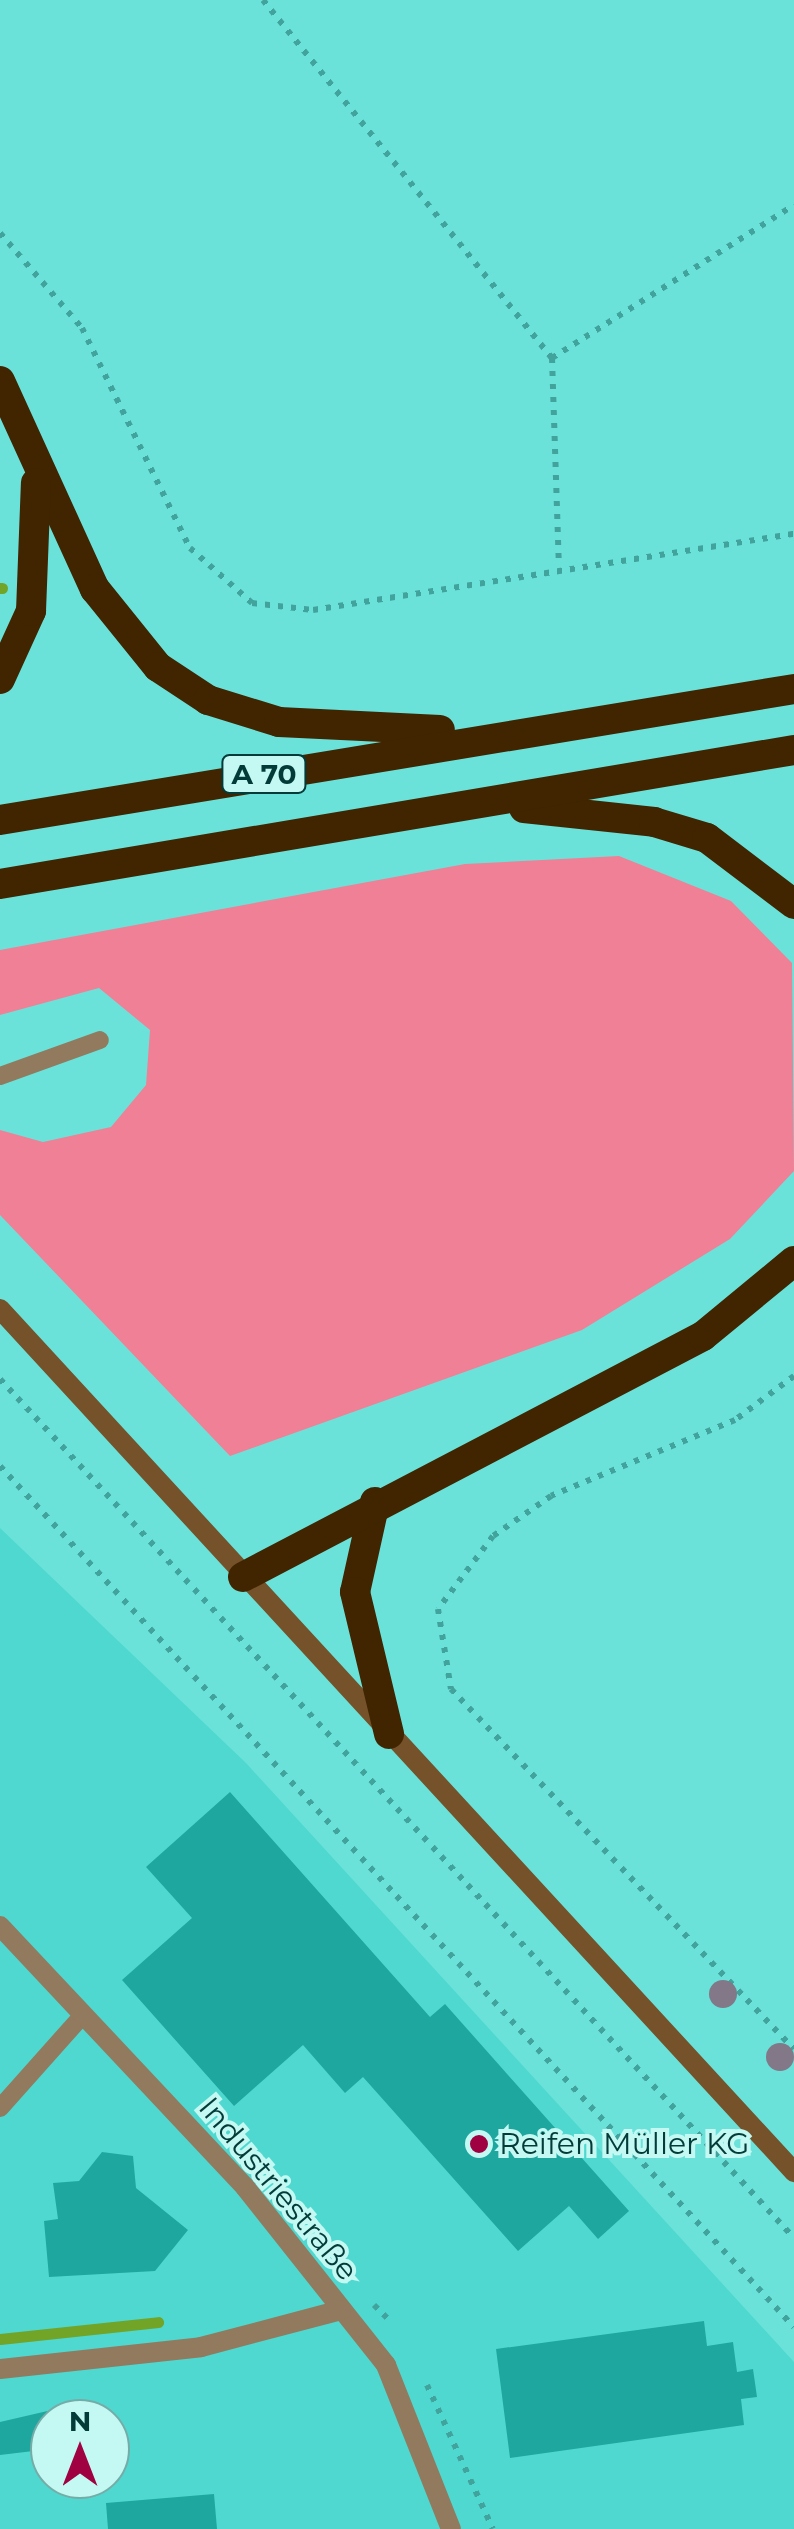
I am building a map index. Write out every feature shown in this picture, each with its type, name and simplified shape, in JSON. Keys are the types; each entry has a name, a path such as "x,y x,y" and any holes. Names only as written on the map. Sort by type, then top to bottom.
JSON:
{"highway":[{"path":"0,382 36,475 122,632 208,700 278,722 528,731"},
{"path":"0,679 31,611 36,475"},
{"name":"A 70","path":"0,820 794,689"},
{"name":"A 70","path":"0,884 794,750"},
{"path":"471,805 602,815 707,838 794,904"},
{"path":"243,1578 375,1502 686,1345 794,1261"},
{"path":"375,1502 355,1592 390,1734"}],"main road":[{"path":"0,1309 243,1578 794,2172"}],"street":[{"name":"Industriestraße","path":"0,1926 245,2187 386,2365 451,2529"},
{"path":"0,2368 201,2347 341,2310"}],"lane":[{"path":"0,1076 100,1040"},
{"path":"0,2108 82,2016"}],"path":[{"path":"263,0 552,358 559,566"},
{"path":"552,358 794,205"},
{"path":"0,233 82,328 190,548 252,603 313,610 559,566 794,534"},
{"path":"794,1376 735,1420 552,1496 493,1536 438,1609 451,1689 794,2049"},
{"path":"0,1379 794,2238"},
{"path":"0,1466 794,2328"}],"shaded area":[{"path":"619,856 731,901 792,963 794,1171 730,1239 582,1330 230,1456 0,1215 0,1130 43,1142 111,1127 146,1085 150,1030 99,988 0,1015 0,950 465,864"},
{"path":"0,1528 246,1763 794,2362 794,2529 0,2529"}],"building":[{"path":"230,1792 430,2017 445,2004 629,2211 598,2239 569,2206 518,2251 363,2077 345,2093 303,2045 234,2106 122,1980 192,1918 146,1867"},
{"path":"102,2152 133,2156 136,2188 188,2230 155,2271 49,2277 44,2221 58,2219 53,2183 79,2181"},
{"path":"704,2321 707,2346 733,2342 737,2372 753,2369 757,2397 741,2399 744,2425 510,2458 496,2349"},
{"path":"30,2415 30,2451 0,2455 0,2422"},
{"path":"214,2494 217,2529 108,2529 106,2503"}],"waterway":[{"path":"0,2339 158,2322"}],"place":[{"name":"Reifen Müller KG","path":"479,2144"}]}
